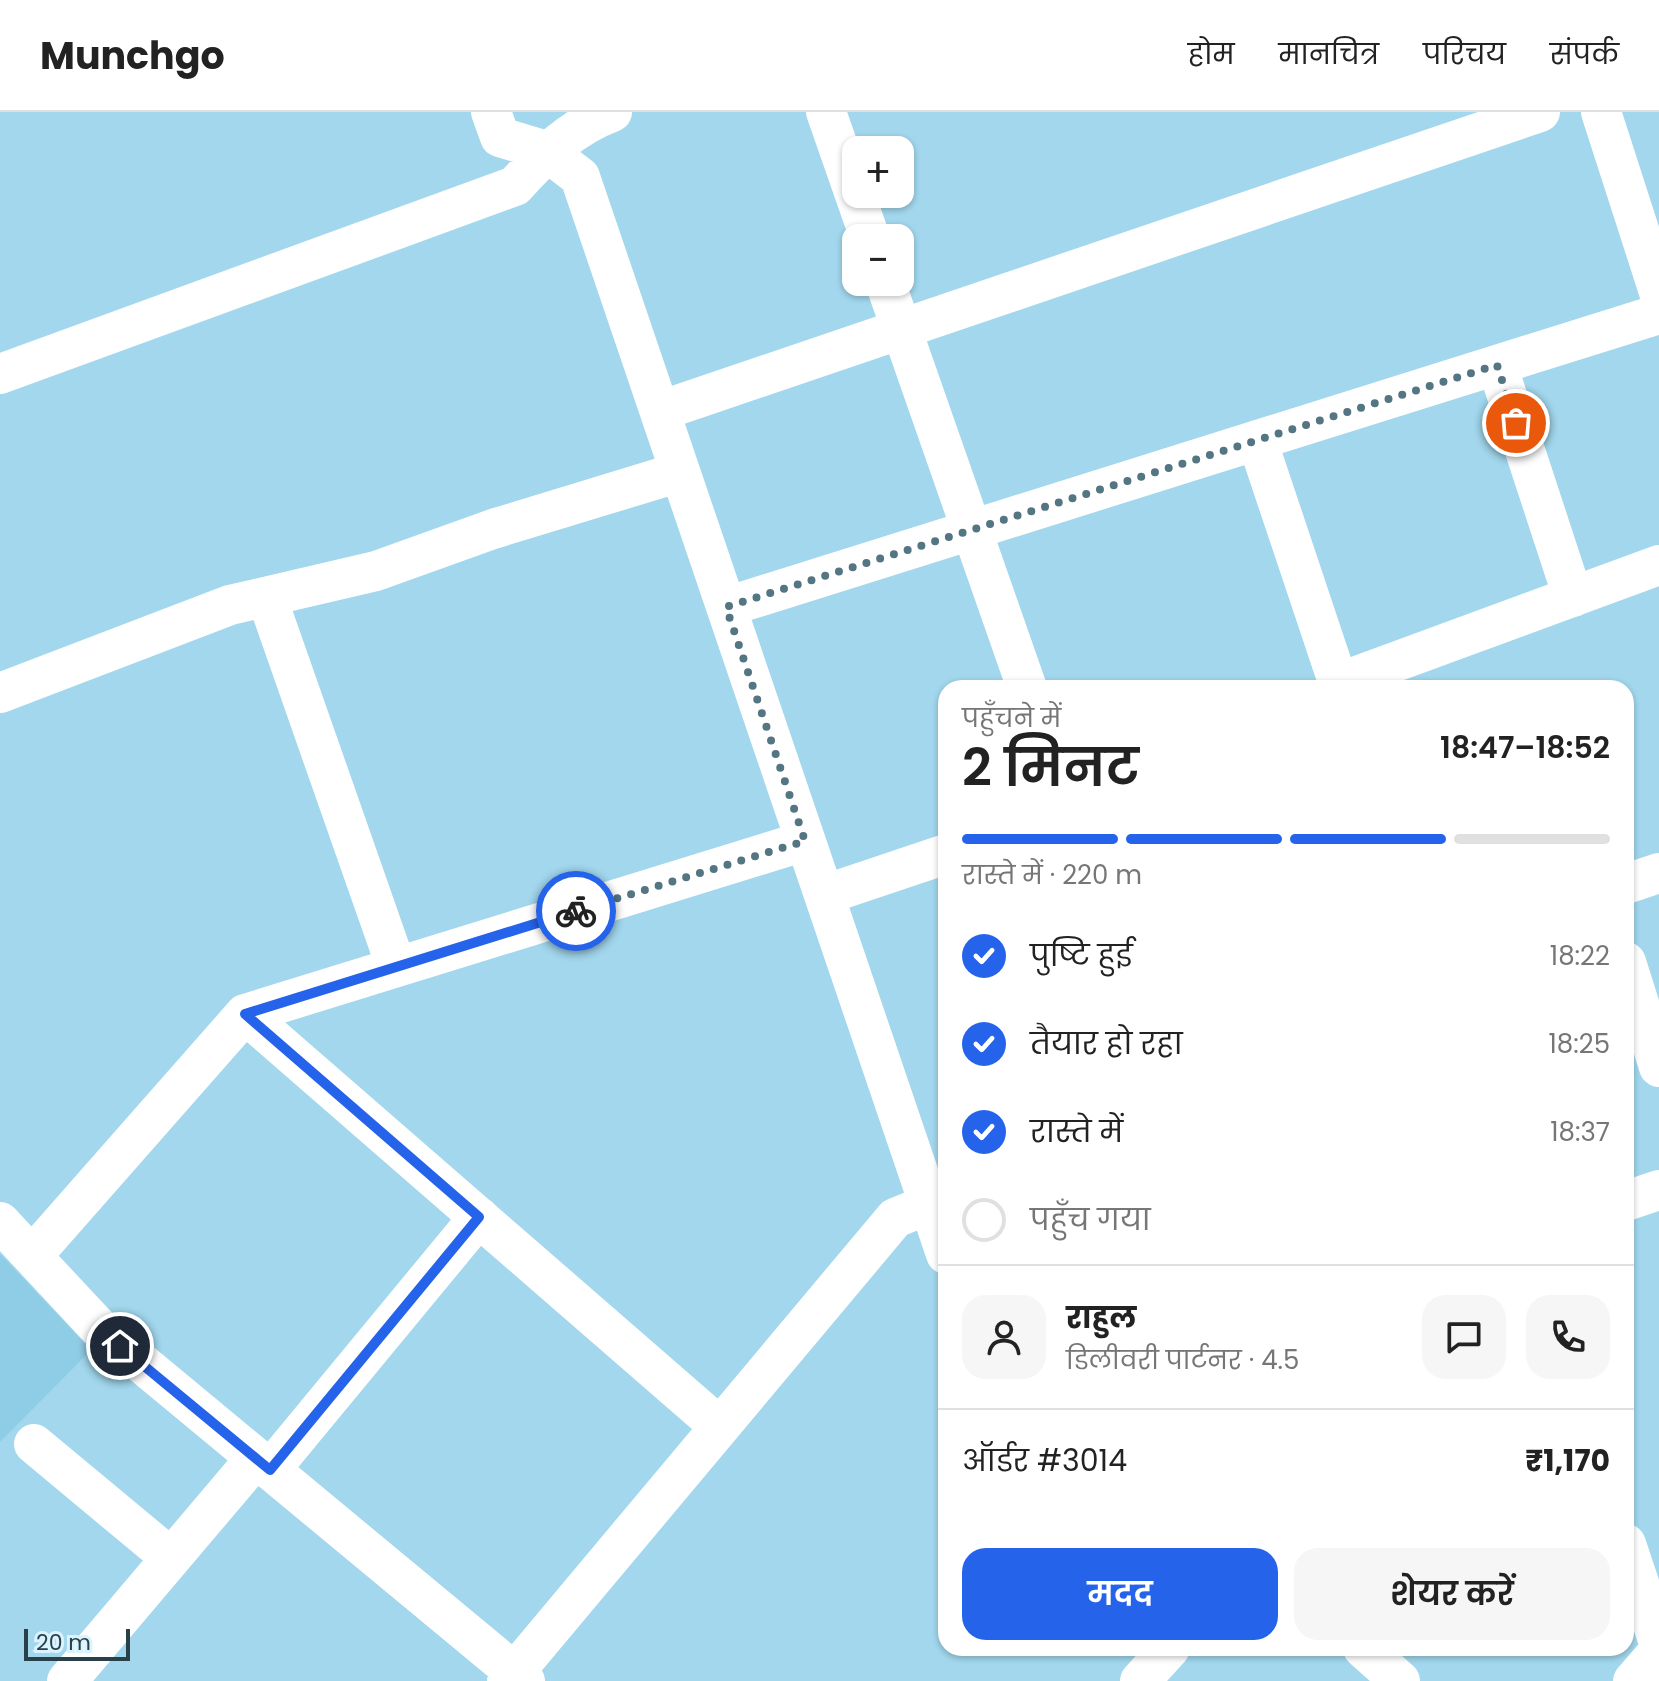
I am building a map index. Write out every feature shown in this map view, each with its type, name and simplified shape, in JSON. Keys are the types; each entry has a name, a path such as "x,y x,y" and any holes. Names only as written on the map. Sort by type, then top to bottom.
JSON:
{"street":[{"path":"0,1222 98,1327 515,1678 895,1218 937,1200 805,841 580,177 546,151 500,137 491,112"},
{"path":"0,374 515,186 546,151 596,118 612,112"},
{"path":"826,112 865,224"},
{"path":"660,411 900,326 1540,112"},
{"path":"726,607 1497,365 1658,290 1601,112"},
{"path":"890,296 1024,680"},
{"path":"1497,365 1573,597"},
{"path":"1257,440 1337,680"},
{"path":"0,693 230,605 376,571 493,529 680,472"},
{"path":"1352,680 1659,565"},
{"path":"267,598 396,966"},
{"path":"32,1256 245,1014 805,841"},
{"path":"824,895 938,857"},
{"path":"1634,881 1659,873"},
{"path":"1634,987 1659,1067"},
{"path":"245,1014 720,1427"},
{"path":"1634,1198 1659,1190"},
{"path":"67,1681 171,1558 263,1464 479,1217"},
{"path":"34,1444 171,1558"},
{"path":"1634,1568 1659,1643"},
{"path":"1633,1681 1659,1651"},
{"path":"1140,1681 1163,1656"},
{"path":"1372,1656 1400,1681"}],"shaded area":[{"path":"0,1254 91,1350 0,1442"}],"way so far":[{"path":"576,911 805,841 726,607 1497,365 1516,423"}],"route":[{"path":"120,1346 270,1470 479,1217 245,1014 576,911"}]}
